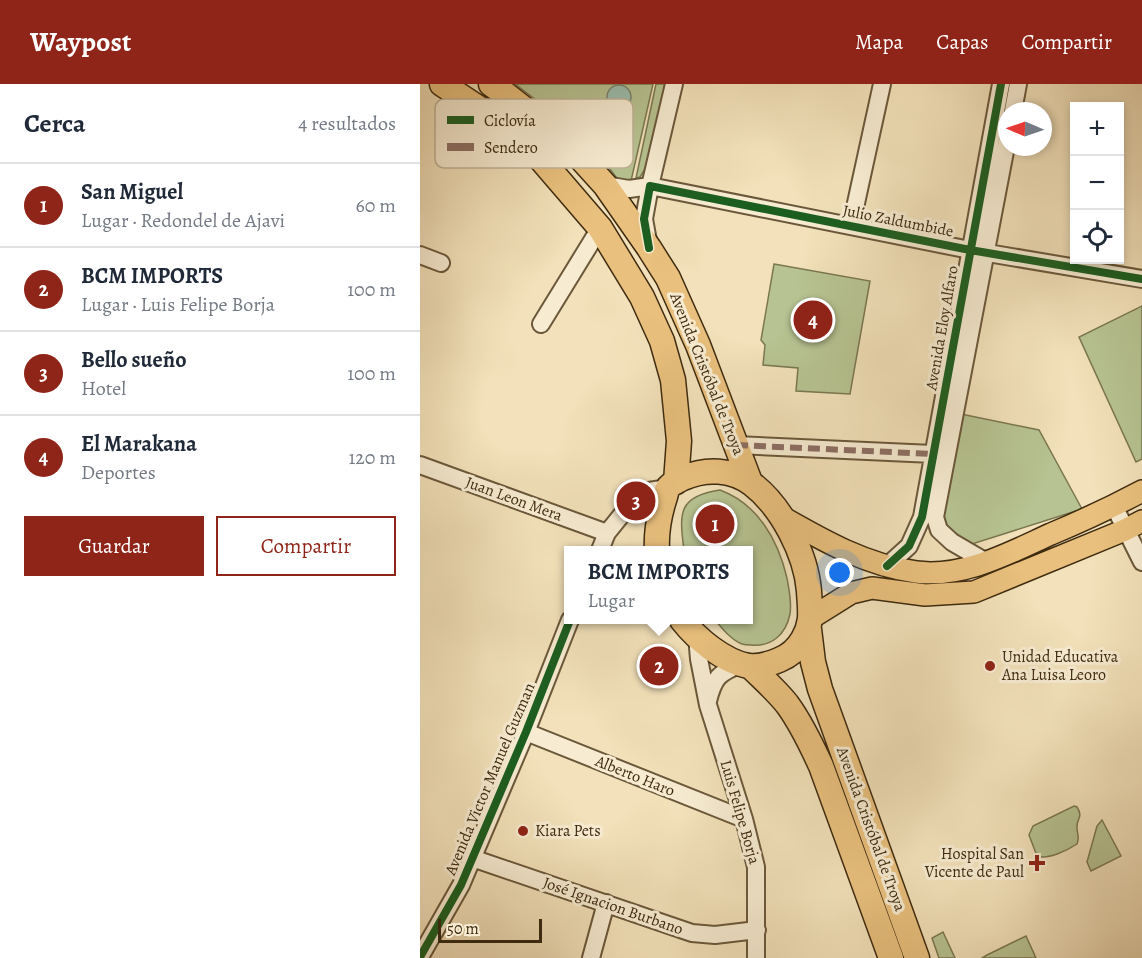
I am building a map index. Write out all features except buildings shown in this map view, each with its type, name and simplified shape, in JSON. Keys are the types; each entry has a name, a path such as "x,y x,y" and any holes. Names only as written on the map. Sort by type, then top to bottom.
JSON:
{"highway":[{"name":"Avenida Cristóbal de Troya","path":"442,84 465,99"},
{"name":"Avenida Cristóbal de Troya","path":"491,84 510,99"},
{"name":"Avenida Cristóbal de Troya","path":"548,168 600,228 642,297 662,341 673,380 679,441 672,485 660,511 657,546"},
{"name":"Avenida Cristóbal de Troya","path":"590,168 605,185 668,278 695,338 750,482 762,492 782,517 798,548 808,582 813,662 820,689 917,958"},
{"path":"672,485 694,473 713,471 732,474 750,482"},
{"path":"684,626 710,648 746,665 769,664 786,657 800,645 810,623"},
{"name":"Avenida Cristóbal de Troya","path":"746,665 785,702 810,740 891,958"}],"main road":[{"path":"782,517 828,544 851,554 888,566 918,572 947,572 988,563 1142,491"},
{"path":"810,623 851,593 872,588 925,595 974,592 1133,526"}],"street":[{"path":"649,248 644,219 674,84"},
{"path":"851,226 882,84"},
{"name":"Avenida Eloy Alfaro","path":"988,563 952,542 939,530 935,517 978,251 1001,84"},
{"path":"1015,102 1018,84"},
{"name":"Avenida Eloy Alfaro","path":"888,566 909,546 922,517 933,454 978,251 1003,156"},
{"name":"Julio Zaldumbide","path":"605,185 629,189 650,186 978,251 1142,279"},
{"path":"541,324 600,228"},
{"path":"420,255 441,263"},
{"path":"736,445 933,454"},
{"name":"Juan Leon Mera","path":"420,465 607,533"},
{"path":"602,546 607,533 639,497 649,490 672,485"},
{"path":"1114,506 1133,526 1142,562"},
{"name":"Avenida Victor Manuel Guzman","path":"420,957 461,885 526,732 568,624"},
{"name":"Avenida Victor Manuel Guzman","path":"561,640 578,624"},
{"name":"Luis Felipe Borja","path":"684,626 701,671 708,705 744,819 756,867 756,958"},
{"path":"708,705 712,685 718,676 725,670 746,665"},
{"name":"Alberto Haro","path":"526,732 744,819"},
{"name":"José Ignacion Burbano","path":"472,858 692,933 715,935 757,930"},
{"path":"591,958 606,903"}],"green space":[{"path":"515,84 653,84 631,181 620,182 609,168 633,168 633,99 535,99"},
{"path":"656,84 665,84 647,166 640,177 636,178"},
{"path":"774,264 870,281 850,394 796,391 798,368 763,365 765,345 761,340"},
{"path":"1142,306 1142,459 1136,462 1079,337"},
{"path":"961,414 1039,430 1082,509 969,545 938,517"},
{"path":"720,490 745,504 764,525 778,550 787,578 790,614 785,628 777,638 765,644 748,645 738,642 718,624 753,624 753,546 684,546 682,516 684,508 696,497"},
{"path":"1074,806 1080,814 1077,825 1077,844 1052,856 1037,856 1029,835 1033,826"},
{"path":"1102,820 1121,856 1091,871 1087,862 1097,826"},
{"path":"943,932 955,958 939,958 932,938"},
{"path":"1026,936 1036,958 982,958 987,955"}],"shaded area":[{"path":"614,85 624,85 631,92 631,99 607,99 607,92"}],"marked path":[{"path":"736,445 933,454"}],"cycle path":[{"path":"887,566 909,546 922,517 1001,84"},
{"path":"649,248 644,219 650,186 970,250 1142,279"},
{"path":"420,957 461,885 526,732 568,624"}],"place":[{"name":"El Marakana","path":"813,320"},
{"name":"Bello sueño","path":"636,501"},
{"name":"San Miguel","path":"715,524"},
{"name":"BCM IMPORTS","path":"659,666"},
{"name":"Unidad Educativa Ana Luisa Leoro","path":"990,666"},
{"name":"Kiara Pets","path":"523,831"},
{"name":"Hospital San Vicente de Paul","path":"1037,863"}]}
